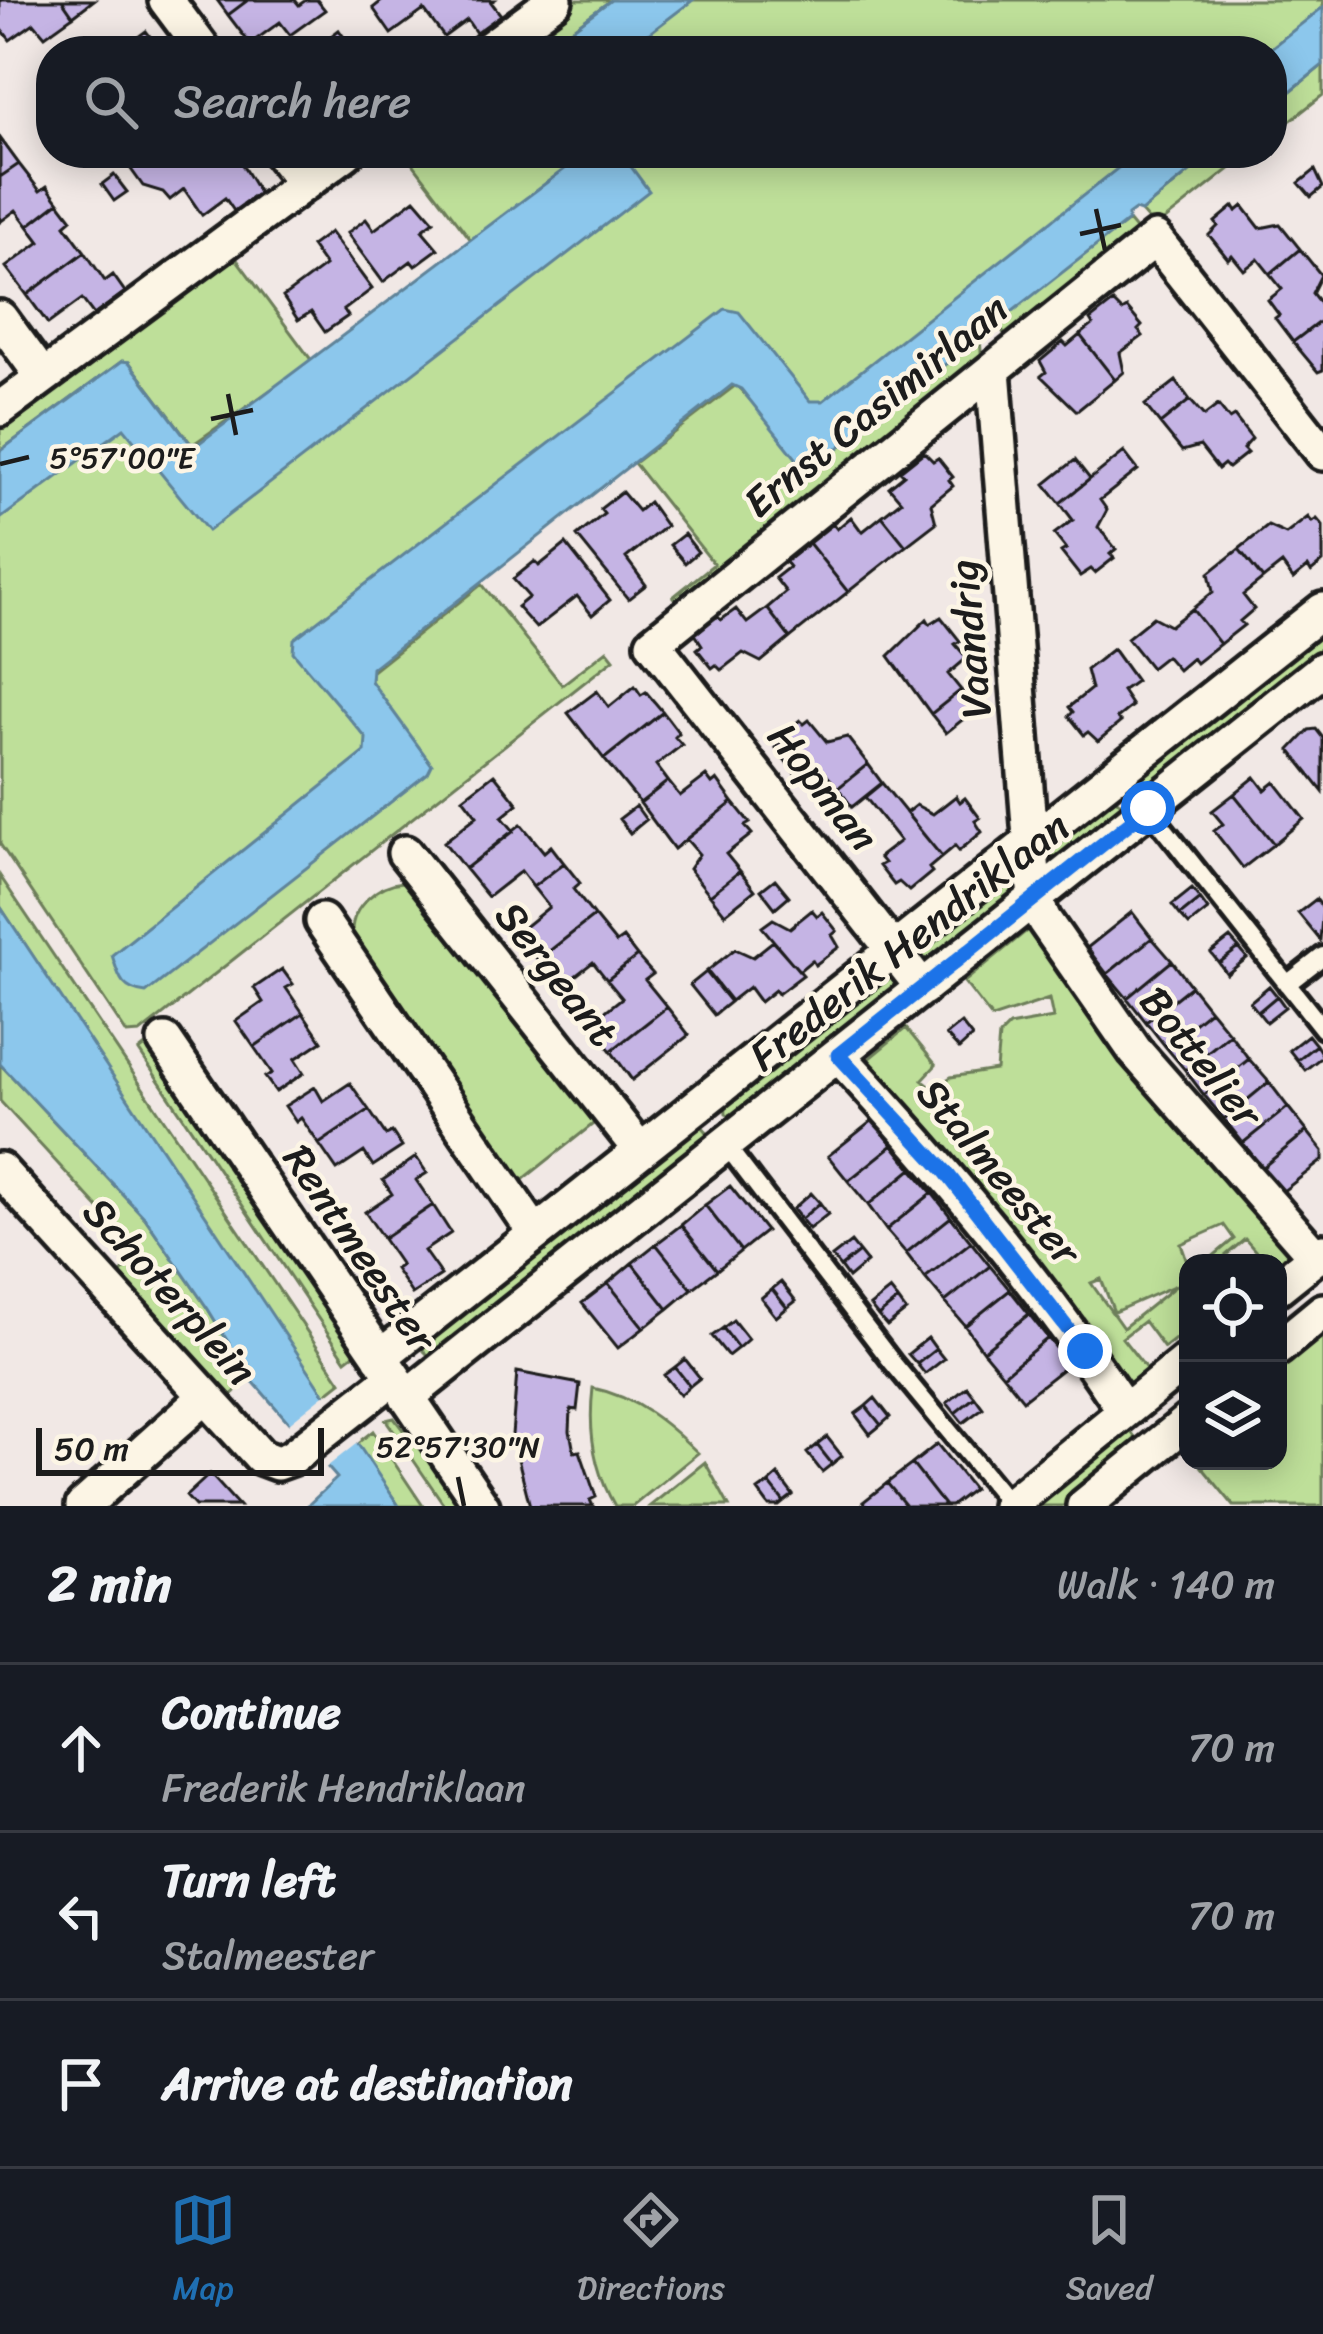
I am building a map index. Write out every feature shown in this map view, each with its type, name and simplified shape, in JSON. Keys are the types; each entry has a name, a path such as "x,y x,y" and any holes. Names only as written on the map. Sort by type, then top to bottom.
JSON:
{"street":[{"path":"166,0 193,36"},
{"path":"504,36 546,2"},
{"path":"292,168 304,184"},
{"path":"0,409 326,168"},
{"name":"Ernst Casimirlaan","path":"653,643 1155,238 1323,453"},
{"path":"0,318 43,377"},
{"name":"Vaandrig","path":"993,370 1035,900"},
{"name":"Frederik Hendriklaan","path":"394,1377 535,1233 1323,610"},
{"name":"Hopman","path":"653,643 922,988"},
{"name":"Frederik Hendriklaan","path":"394,1377 724,1144 1323,669"},
{"path":"1119,772 1148,808"},
{"name":"Sergeant","path":"405,853 640,1150"},
{"name":"Bottelier","path":"1035,900 1135,1051 1319,1254"},
{"path":"322,921 535,1233"},
{"name":"Rentmeester","path":"165,1040 482,1506"},
{"name":"Stalmeester","path":"838,1055 984,1217 1125,1411"},
{"path":"694,1107 724,1144"},
{"name":"Schoterplein","path":"0,1170 260,1457 278,1463 299,1451 394,1377"},
{"path":"1287,1280 1319,1254"},
{"path":"1287,1341 1323,1311"},
{"path":"1010,1506 1186,1362"},
{"path":"83,1506 205,1397"},
{"path":"1084,1506 1179,1428"}],"lane":[{"path":"1148,808 1323,1029"},
{"path":"1287,984 1323,956"},
{"path":"724,1144 1010,1506"}],"green space":[{"path":"565,0 611,0 562,36 516,36"},
{"path":"675,0 1323,0 1323,34 1287,46 1287,36 626,36"},
{"path":"1323,65 1323,95 1287,123 1287,94"},
{"path":"416,168 567,168 471,240"},
{"path":"591,168 1156,168 827,434 750,333 334,654 428,773 371,681 371,672 482,584 562,685 607,650 614,659 140,1033 127,1034 0,844 0,506 138,408 214,502"},
{"path":"1195,168 1231,168 1155,228 1141,212"},
{"path":"274,214 281,223 235,257 312,361 192,445 129,362 122,361 0,451 0,417"},
{"path":"1128,221 1143,239 1009,345 998,321"},
{"path":"980,337 982,365 680,605 673,597 714,564 634,463 736,385 814,467"},
{"path":"1323,621 1323,658 1156,786 1144,782 1141,772"},
{"path":"1113,796 1123,813 1045,879 1043,843"},
{"path":"1025,856 1028,892 928,963 923,961 918,948"},
{"path":"0,876 341,1382 323,1396 0,906"},
{"path":"403,882 416,889 597,1121 520,1182 352,933 356,914 368,898"},
{"path":"1035,924 1296,1249 1287,1257 1258,1254 1245,1239 1227,1254 1216,1254 1234,1239 1224,1225 1181,1244 1184,1254 1179,1254 1179,1336 1164,1348 1144,1321 1122,1338 1148,1371 1121,1391 861,1065 906,1028 936,1065 922,1080 933,1089 951,1077 996,1070 999,1036 1009,1026 1053,1018 1049,999 992,1018 964,982","holes":["1101,1279 1114,1312 1178,1284 1123,1328 1091,1283"]},
{"path":"888,970 903,983 737,1118 726,1113 725,1099"},
{"path":"148,1044 358,1351 346,1360 139,1051"},
{"path":"0,1064 145,1218 208,1309 250,1378 229,1397 119,1275 141,1254 0,1101"},
{"path":"699,1123 710,1143 432,1359 424,1351 421,1341"},
{"path":"1323,1326 1323,1506 1234,1506 1204,1470 1287,1470 1287,1355"},
{"path":"593,1388 650,1413 698,1453 633,1506 615,1506 602,1478 592,1434"},
{"path":"394,1418 403,1430 411,1425 465,1506 445,1506 386,1420"},
{"path":"1124,1423 1143,1447 1071,1506 1037,1506 1035,1501"},
{"path":"373,1431 423,1506 399,1506 356,1444"},
{"path":"705,1462 729,1506 650,1506"}],"water":[{"path":"611,0 693,0 646,36 562,36"},
{"path":"1323,7 1323,65 1287,94 1287,36"},
{"path":"566,168 632,168 649,191 208,531 124,428 0,519 0,451 122,361 129,362 190,443 198,444"},
{"path":"1118,168 1195,168 1141,212 1128,215 1128,221 814,467 803,467 741,389 732,385 372,668 371,681 432,765 428,773 146,993 122,981 112,955 365,752 366,738 293,652 294,639 725,309 739,312 810,401 823,401"},
{"path":"0,906 399,1506 307,1506 337,1478 250,1378 145,1218 0,1064"}],"pier":[{"path":"328,1392 361,1440 323,1470 284,1427"}],"building":[{"path":"0,0 62,0 73,16 45,36 34,23 10,40 0,27"},
{"path":"62,0 94,0 73,16"},
{"path":"217,0 248,0 228,15"},
{"path":"248,0 295,0 299,5 317,0 325,10 290,35 280,22 261,36 244,36 228,15"},
{"path":"383,0 494,0 501,15 476,33 467,20 443,36 424,10 391,34 373,8"},
{"path":"0,138 19,164 0,177"},
{"path":"19,164 40,191 47,186 59,202 28,226 16,210 0,222 0,177"},
{"path":"130,168 244,168 259,193 234,211 225,198 202,215 184,189 170,200 163,192 143,186"},
{"path":"1315,170 1323,187 1311,197 1299,183"},
{"path":"114,175 127,192 114,201 102,184"},
{"path":"415,199 434,221 422,230 438,249 415,266 411,261 383,282 347,233 366,219 374,230"},
{"path":"59,202 72,219 65,225 85,252 27,295 6,267 40,242 28,226"},
{"path":"1234,206 1237,211 1243,206 1260,228 1280,224 1300,249 1270,274 1258,259 1244,270 1209,235 1218,226 1215,222"},
{"path":"330,232 372,289 344,310 348,316 325,332 311,312 298,320 283,297 325,266 311,246"},
{"path":"1300,249 1321,275 1312,293 1323,307 1323,319 1293,342 1268,300 1282,289 1270,274"},
{"path":"85,252 105,281 113,275 125,292 94,315 82,299 48,324 27,295"},
{"path":"1113,302 1122,311 1127,308 1142,326 1138,330 1143,336 1120,353 1124,372 1115,380 1080,335"},
{"path":"1323,319 1323,370 1318,372 1293,342"},
{"path":"1080,335 1115,380 1077,411 1041,376 1046,372 1040,361"},
{"path":"1176,381 1190,400 1160,424 1145,405"},
{"path":"1190,400 1204,416 1218,405 1252,439 1243,449 1247,453 1228,468 1224,464 1218,469 1200,446 1182,451 1160,424"},
{"path":"924,452 933,461 938,458 953,477 949,480 953,486 931,504 936,523 906,546 882,516 901,501 889,487"},
{"path":"1124,452 1138,470 1100,500 1107,510 1098,527 1116,549 1110,554 1114,558 1095,573 1091,569 1080,576 1054,534 1073,520 1060,503"},
{"path":"1075,460 1090,479 1060,503 1045,484"},
{"path":"622,492 638,511 649,502 666,526 626,558 646,585 628,599 577,536"},
{"path":"882,516 906,546 848,592 809,543 851,517 862,532"},
{"path":"1308,517 1323,526 1323,562 1293,579 1282,564 1263,579 1239,549 1268,526 1286,534"},
{"path":"684,534 698,552 685,563 670,545"},
{"path":"809,543 848,592 790,638 767,608 786,592 775,578 789,567 785,562"},
{"path":"566,544 610,600 592,615 577,596 536,628 517,607 529,597 513,579"},
{"path":"1239,549 1263,579 1243,595 1254,609 1240,621 1244,625 1220,644 1192,609 1213,592 1209,573"},
{"path":"767,608 790,638 761,662 743,653 721,670 716,665 712,668 697,649 702,645 695,634 717,616 721,620 736,609 747,623"},
{"path":"1192,609 1220,644 1178,670 1166,656 1151,668 1127,638 1153,617 1170,626"},
{"path":"941,617 967,658 948,674 961,690 931,714 889,656 927,619 930,624"},
{"path":"1113,649 1136,681 1122,691 1132,706 1098,741 1088,732 1084,735 1069,716 1073,712 1069,707 1091,689 1086,670"},
{"path":"635,686 663,712 604,759 568,713 597,691 609,707"},
{"path":"961,690 976,709 946,733 931,714"},
{"path":"663,712 682,745 656,765 668,781 640,803 604,759"},
{"path":"800,720 804,724 809,720 827,742 847,737 868,764 838,788 824,772 810,783 799,768 794,772 776,748 785,739 781,735"},
{"path":"1316,729 1323,738 1323,792 1290,750 1309,730"},
{"path":"868,764 882,783 852,807 838,788"},
{"path":"494,774 518,804 502,817 514,831 465,869 444,842 477,816 463,798"},
{"path":"706,776 712,784 717,780 733,802 674,849 640,803 668,781 680,796"},
{"path":"1255,777 1265,790 1275,782 1304,819 1274,844 1234,794"},
{"path":"882,783 942,857 909,891 899,882 894,885 879,866 884,863 879,857 900,841 865,797"},
{"path":"1234,794 1274,844 1243,868 1214,831 1223,824 1212,811"},
{"path":"956,796 960,802 965,798 980,818 975,821 982,832 959,851 955,846 942,857 906,813 916,805 933,814"},
{"path":"733,802 750,823 745,826 752,834 726,854 740,871 710,895 689,869 699,854 686,839"},
{"path":"636,806 646,820 630,833 619,819"},
{"path":"521,824 544,852 551,846 564,863 533,887 521,871 488,897 465,869"},
{"path":"564,863 580,883 573,889 594,916 538,960 517,933 549,907 533,887"},
{"path":"740,871 755,890 725,914 710,895"},
{"path":"775,879 789,896 775,908 761,890"},
{"path":"1192,889 1200,899 1180,915 1172,905"},
{"path":"1200,899 1208,910 1189,925 1180,915"},
{"path":"1316,899 1323,908 1320,940 1298,913"},
{"path":"812,910 817,916 822,912 837,931 832,935 839,947 799,971 762,927 773,919 790,928"},
{"path":"1132,912 1152,938 1107,974 1087,948"},
{"path":"594,916 616,943 623,938 637,956 607,980 593,962 560,988 538,960"},
{"path":"1152,938 1172,961 1127,998 1107,974"},
{"path":"1230,938 1239,948 1219,963 1211,953"},
{"path":"773,941 803,975 760,1002 749,987 731,1001 707,971 735,949 753,957"},
{"path":"1239,948 1247,958 1227,974 1219,963"},
{"path":"637,956 653,974 645,980 667,1007 611,1051 589,1024 622,998 607,980"},
{"path":"1172,961 1191,986 1146,1022 1127,998"},
{"path":"282,969 293,984 286,988 303,1013 254,1047 236,1021 263,1002 254,988"},
{"path":"706,972 730,1002 714,1015 690,985"},
{"path":"1191,986 1210,1010 1165,1046 1146,1022"},
{"path":"1269,986 1277,996 1258,1012 1250,1002"},
{"path":"1277,996 1285,1007 1266,1022 1258,1012"},
{"path":"667,1007 689,1035 632,1080 611,1051"},
{"path":"1210,1010 1230,1034 1185,1070 1165,1046"},
{"path":"303,1013 322,1041 295,1059 304,1073 276,1092 265,1077 272,1073 254,1047"},
{"path":"961,1023 972,1037 959,1049 946,1035"},
{"path":"1230,1034 1249,1059 1204,1095 1185,1070"},
{"path":"1308,1035 1316,1045 1297,1060 1289,1050"},
{"path":"1316,1045 1323,1056 1305,1070 1297,1060"},
{"path":"1249,1059 1269,1082 1224,1119 1204,1095"},
{"path":"1269,1082 1288,1107 1243,1143 1224,1119"},
{"path":"350,1083 369,1110 319,1144 301,1118 296,1122 285,1106 315,1087 323,1101"},
{"path":"1288,1107 1307,1131 1262,1168 1243,1143"},
{"path":"369,1110 386,1135 392,1132 402,1147 373,1166 364,1152 337,1170 319,1144"},
{"path":"873,1120 893,1145 848,1181 828,1156"},
{"path":"1307,1131 1323,1151 1323,1160 1282,1192 1262,1168"},
{"path":"893,1145 912,1169 868,1205 848,1181"},
{"path":"416,1157 427,1173 416,1180 433,1205 383,1238 365,1212 392,1194 383,1180"},
{"path":"912,1169 932,1193 886,1230 868,1205"},
{"path":"730,1186 766,1231 741,1251 705,1205"},
{"path":"811,1193 820,1203 801,1219 793,1209"},
{"path":"932,1193 951,1217 906,1253 886,1230"},
{"path":"820,1203 828,1214 809,1229 801,1219"},
{"path":"433,1205 451,1233 424,1251 441,1275 412,1294 395,1269 401,1265 383,1239"},
{"path":"705,1205 741,1251 717,1270 681,1225"},
{"path":"951,1217 971,1242 925,1278 906,1253"},
{"path":"681,1225 717,1270 692,1289 656,1244"},
{"path":"851,1242 859,1252 840,1267 832,1257"},
{"path":"971,1242 990,1266 945,1302 925,1278"},
{"path":"656,1244 692,1289 668,1309 632,1263"},
{"path":"859,1252 867,1262 848,1278 840,1267"},
{"path":"632,1263 668,1309 644,1328 608,1283"},
{"path":"990,1266 1010,1290 965,1326 945,1302"},
{"path":"781,1282 796,1301 787,1308 772,1289"},
{"path":"608,1283 644,1328 618,1348 582,1303"},
{"path":"772,1289 787,1308 776,1317 761,1298"},
{"path":"890,1290 898,1300 878,1316 870,1306"},
{"path":"1010,1290 1029,1314 983,1351 965,1326"},
{"path":"898,1300 906,1311 887,1326 878,1316"},
{"path":"1029,1314 1048,1338 1003,1375 983,1351"},
{"path":"733,1320 748,1339 738,1348 723,1328"},
{"path":"723,1328 738,1348 728,1356 712,1336"},
{"path":"928,1338 936,1349 917,1364 908,1354"},
{"path":"1048,1338 1069,1364 1023,1400 1003,1375"},
{"path":"936,1349 944,1359 925,1374 917,1364"},
{"path":"685,1359 700,1378 690,1386 675,1367"},
{"path":"675,1367 690,1386 680,1395 664,1375"},
{"path":"517,1372 580,1384 577,1410 571,1409 570,1431 574,1452 580,1451 596,1497 590,1500 593,1506 530,1506 512,1435"},
{"path":"967,1387 975,1397 955,1413 947,1403"},
{"path":"975,1397 983,1408 963,1423 955,1413"},
{"path":"875,1398 890,1417 881,1425 866,1406"},
{"path":"866,1406 881,1425 870,1434 855,1414"},
{"path":"827,1437 842,1456 832,1464 817,1445"},
{"path":"937,1444 973,1489 951,1506 945,1506 912,1464"},
{"path":"817,1445 832,1464 822,1472 807,1453"},
{"path":"912,1464 945,1506 906,1506 887,1483"},
{"path":"210,1474 239,1506 195,1506 186,1496"},
{"path":"778,1475 793,1495 784,1502 769,1483"},
{"path":"769,1483 784,1502 779,1506 769,1506 758,1491"},
{"path":"887,1483 906,1506 866,1506 863,1502"}],"route":[{"path":"1085,1351 945,1171 838,1055 1148,808"}]}
